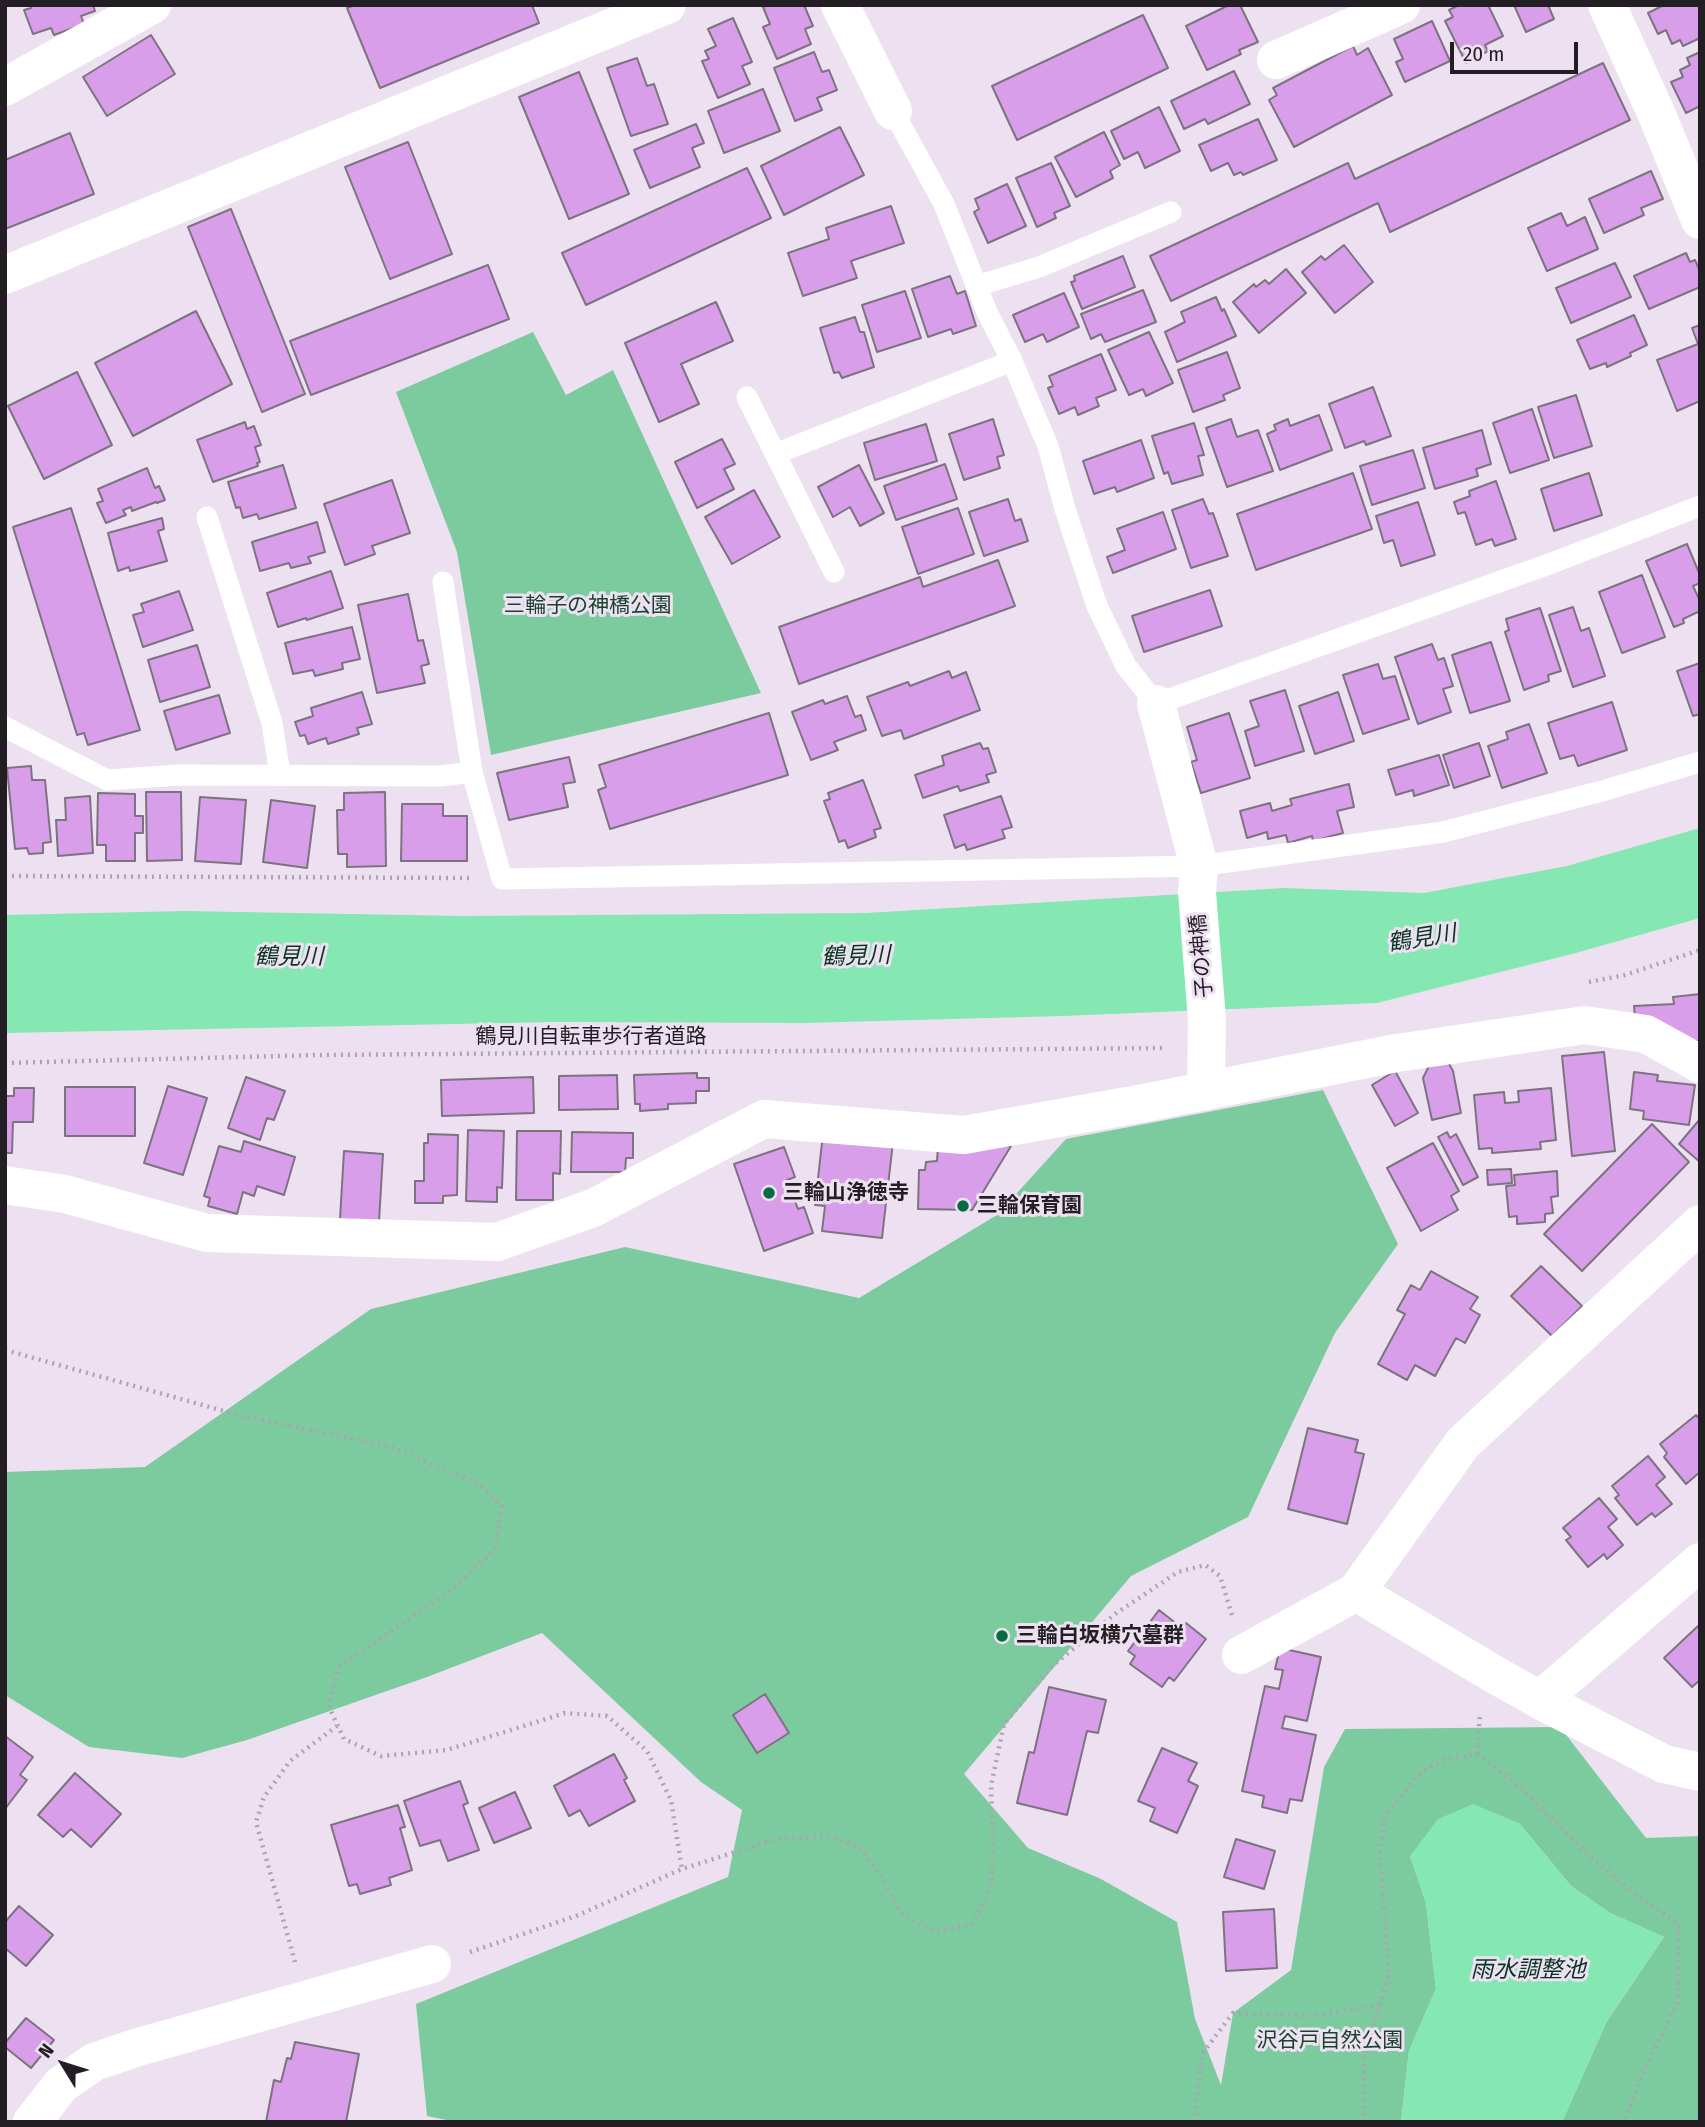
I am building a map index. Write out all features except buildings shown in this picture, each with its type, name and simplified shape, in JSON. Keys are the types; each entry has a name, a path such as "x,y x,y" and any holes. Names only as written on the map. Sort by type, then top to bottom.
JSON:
{"street":[{"path":"5,275 667,5"},
{"path":"840,5 893,111"},
{"path":"1276,60 1401,5"},
{"path":"1607,5 1657,115 1700,220"},
{"path":"5,87 130,11"},
{"name":"子の神橋","path":"1156,704 1198,879 1208,1020 1206,1091"},
{"path":"5,1185 65,1194 207,1233 497,1242 593,1208 764,1119 964,1135 1397,1053 1585,1025 1646,1034 1700,1064"},
{"path":"1241,1655 1356,1592 1463,1443 1700,1224"},
{"path":"1540,1700 1700,1562"},
{"path":"1356,1592 1540,1700 1664,1764 1700,1772"},
{"path":"32,2122 61,2085 94,2062 432,1964"}],"lane":[{"path":"893,111 944,204 987,312 1012,361 1048,446 1065,509 1097,606 1126,666 1156,704 1552,563 1700,506"},
{"path":"976,286 1039,267 1171,212"},
{"path":"775,454 1012,361"},
{"path":"747,397 834,572"},
{"path":"207,517 272,723 280,774"},
{"path":"443,582 472,772 502,879 1198,879 1443,832 1602,791 1699,762"},
{"path":"5,727 107,780 178,775 440,776 472,772"}],"path":[{"path":"5,876 471,878"},
{"name":"鶴見川自転車歩行者道路","path":"5,1063 333,1055 1177,1048"},
{"path":"5,1350 242,1416 389,1446 479,1484 502,1507 495,1549 451,1590 339,1667 328,1705 337,1726 344,1739 381,1756 447,1750 565,1713 607,1716 647,1751 671,1800 682,1868"},
{"path":"432,1964 576,1916 682,1868 776,1839 830,1836 860,1847 902,1914 935,1932 973,1924 991,1888 991,1786 1004,1724 1050,1668 1115,1614 1178,1572 1205,1565 1220,1576 1241,1655"},
{"path":"1477,1754 1480,1712 1497,1676"},
{"path":"305,2000 256,1822 264,1797 290,1761 337,1726"},
{"path":"1365,2122 1364,2058 1389,1973 1380,1856 1385,1815 1420,1773 1445,1759 1477,1754 1518,1785 1583,1850 1639,1897 1679,1924 1678,2003 1641,2077 1624,2122"},
{"path":"1197,2122 1195,2115 1202,2054 1233,2014 1311,2016 1380,2005"}],"green space":[{"name":"三輪子の神橋公園","path":"533,332 566,395 613,370 761,693 491,755 457,552 396,392"},
{"name":"沢谷戸自然公園","path":"1323,1090 1398,1244 1335,1333 1248,1517 1131,1576 964,1774 1028,1848 1101,1879 1177,1922 1195,2019 1221,2085 1233,2013 1291,1970 1324,1767 1345,1729 1560,1727 1646,1838 1700,1836 1700,2122 1562,2122 1607,2021 1664,1937 1610,1913 1571,1886 1519,1823 1410,1856 1426,1903 1436,1989 1409,2051 1401,2122 456,2122 427,2116 416,2004 728,1877 742,1810 701,1782 542,1633 427,1677 247,1740 182,1758 89,1747 5,1695 5,1472 145,1467 371,1309 625,1247 859,1298 997,1215 1066,1139"}],"water":[{"name":"鶴見川","path":"1700,828 1700,918 1572,954 1377,1003 805,1023 555,1022 5,1033 5,915 185,911 461,916 866,913 1284,888 1424,893 1567,866"},
{"name":"雨水調整池","path":"1473,1804 1519,1823 1571,1886 1610,1913 1664,1937 1607,2021 1562,2122 1401,2122 1409,2051 1436,1989 1426,1903 1410,1856 1438,1819"}],"place":[{"name":"三輪山浄徳寺","path":"769,1193"},
{"name":"三輪保育園","path":"963,1206"},
{"name":"三輪白坂横穴墓群","path":"1002,1636"}]}
